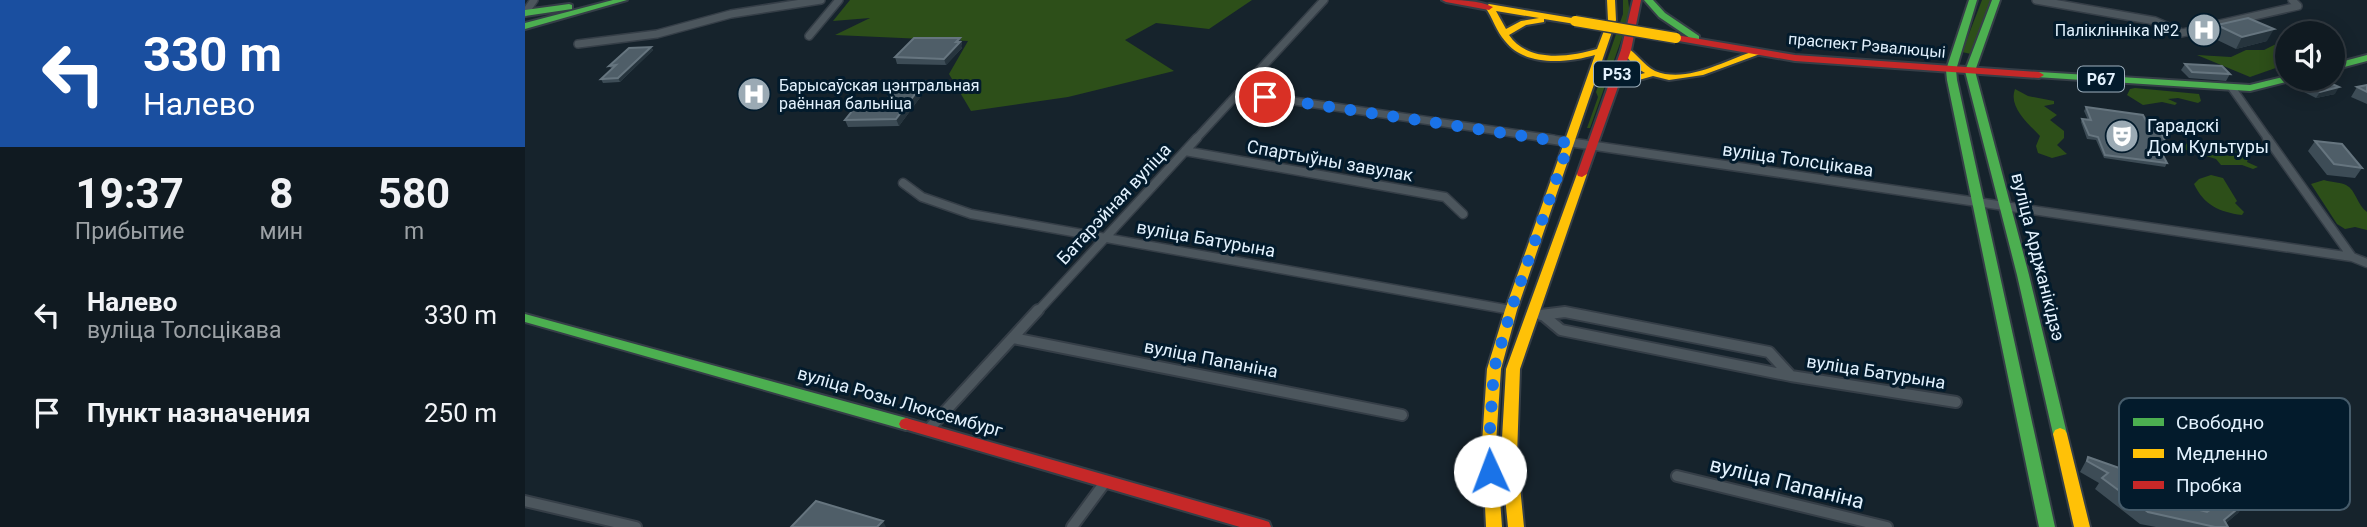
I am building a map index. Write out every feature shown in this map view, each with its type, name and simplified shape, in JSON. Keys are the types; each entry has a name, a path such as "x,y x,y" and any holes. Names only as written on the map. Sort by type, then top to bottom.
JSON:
{"main road":[{"path":"525,26 553,14 614,0"},
{"path":"525,13 553,14 623,0"},
{"name":"праспект Рэвалюцыі","path":"1446,0 1795,58 2232,88 2250,88 2275,82"},
{"path":"1518,0 1489,7 1511,43 1524,50 1567,59 1593,77"},
{"name":"Р67","path":"1534,0 1537,7 1560,19"},
{"name":"Р53","path":"1516,527 1509,456 1513,369 1537,314 1590,146 1626,50 1637,0"},
{"name":"Р67","path":"1648,0 1662,15 1717,52 1721,65"},
{"path":"1973,0 1951,70 2047,527"},
{"path":"1970,71 1996,0"},
{"name":"Р53","path":"1494,527 1489,443 1494,369 1511,310 1612,20 1610,1"},
{"name":"Р67","path":"1506,33 1531,21 1560,19"},
{"path":"1679,39 1705,56 1707,62 1702,71"},
{"path":"1626,50 1635,66 1651,75"},
{"path":"1567,59 1600,51"},
{"name":"Р67","path":"1614,84 1651,75 1685,76 1759,52"},
{"path":"2345,64 2367,58"},
{"name":"вуліца Арджанікідзэ","path":"1970,71 2006,206 2082,527"},
{"name":"вуліца Розы Люксембург","path":"525,318 1263,527"}],"street":[{"path":"525,13 534,0"},
{"path":"578,44 657,34 731,14 821,0"},
{"path":"809,36 839,0"},
{"name":"Батарэйная вуліца","path":"928,430 1324,0"},
{"path":"2036,0 2155,22 2182,33 2195,30"},
{"path":"2206,27 2298,6 2292,0"},
{"path":"2232,88 2352,257 2367,262"},
{"name":"вуліца Толсцікава","path":"1239,93 2352,257"},
{"name":"Спартыўны завулак","path":"1185,151 1445,197 1463,214"},
{"name":"вуліца Батурына","path":"903,183 914,194 950,209 1065,229 1104,239 1511,310"},
{"name":"вуліца Батурына","path":"1537,314 1565,312 1769,352 1790,376"},
{"name":"вуліца Батурына","path":"1537,314 1561,330 1790,376 1956,402"},
{"name":"вуліца Папаніна","path":"1013,338 1402,415"},
{"name":"вуліца Папаніна","path":"1677,476 1887,527"},
{"path":"1072,527 1106,481"},
{"path":"525,501 636,527"}],"green space":[{"path":"850,0 1252,0 1209,29 1156,23 1125,40 1174,71 1068,97 971,111 949,74 968,41 835,35 870,18 833,21"},
{"path":"1623,0 1628,0 1630,15 1590,128 1587,128 1598,97 1596,92 1623,14"},
{"path":"1982,0 1991,0 1971,54 1962,52"},
{"path":"2275,44 2275,68 2250,77 2197,55 2231,57 2246,50 2264,50"},
{"path":"2015,89 2028,96 2054,101 2054,104 2044,106 2057,115 2050,120 2064,131 2064,138 2057,145 2067,154 2052,158 2038,153 2036,146 2040,136 2017,109 2014,102"},
{"path":"2130,89 2199,94 2201,101 2198,103 2178,98 2168,99 2177,103 2175,105 2162,102 2143,105 2127,95"},
{"path":"2188,142 2229,156 2232,156 2219,144 2236,144 2250,153 2247,162 2258,167 2253,169 2242,165 2221,165 2216,159 2186,150 2184,147"},
{"path":"2211,175 2223,178 2237,201 2235,203 2244,212 2242,215 2219,209 2202,197 2194,184"},
{"path":"2324,180 2344,184 2352,190 2367,212 2367,230 2355,227 2345,229 2337,224 2311,184"}],"building":[{"path":"2248,18 2274,29 2242,37 2217,25"},
{"path":"914,38 960,38 956,42 960,42 944,59 895,57"},
{"path":"651,47 618,78 601,79 616,65 609,66 629,48"},
{"path":"2185,64 2222,66 2230,74 2192,72"},
{"path":"925,81 896,119 845,120 853,110 880,110 895,91 886,91 893,82"},
{"path":"2367,85 2367,92 2357,87"},
{"name":"Гарадскі Дом Культуры","path":"2086,107 2143,115 2150,128 2159,129 2167,145 2157,144 2167,163 2105,155 2098,137 2089,135 2082,119 2091,120"},
{"path":"2315,141 2342,144 2362,168 2334,164"},
{"path":"2088,457 2119,468 2119,491 2102,478 2108,473 2087,461"},
{"path":"816,501 883,521 877,527 791,527"},
{"path":"2145,510 2236,510 2224,520 2228,527 2215,527"}],"traffic: fast":[{"path":"525,26 623,0"},
{"path":"1648,0 1662,15 1696,38"},
{"path":"1973,0 1951,70 1952,80 2047,527"},
{"path":"1996,0 1970,71 2023,275 2060,434"},
{"path":"525,13 569,7"},
{"path":"2345,64 2367,58"},
{"path":"2039,75 2250,88 2275,82"},
{"path":"525,318 906,424"}],"traffic: slow":[{"path":"1494,527 1489,443 1494,369 1511,310 1612,20 1611,0"},
{"path":"1489,7 1509,41 1527,54 1565,58 1600,51"},
{"path":"1489,7 1575,21"},
{"path":"1506,33 1524,23 1541,20"},
{"path":"1575,21 1676,38"},
{"path":"1626,50 1639,65 1653,73 1669,77 1703,72 1755,54"},
{"path":"1614,84 1651,74"},
{"path":"1516,527 1509,456 1513,369 1582,174"},
{"path":"2060,434 2082,527"}],"traffic: jam":[{"path":"1446,0 1489,7"},
{"path":"1582,174 1626,50 1637,0"},
{"path":"1676,38 1795,58 2039,75"},
{"path":"906,424 1263,527"}],"place":[{"name":"Паліклінніка №2","path":"2204,30"},
{"name":"Барысаўская цэнтральная раённая бальніца","path":"754,94"},
{"name":"Гарадскі Дом Культуры","path":"2122,136"}],"route":[{"path":"1265,97 1569,143 1511,310 1494,369 1490,471"}]}
